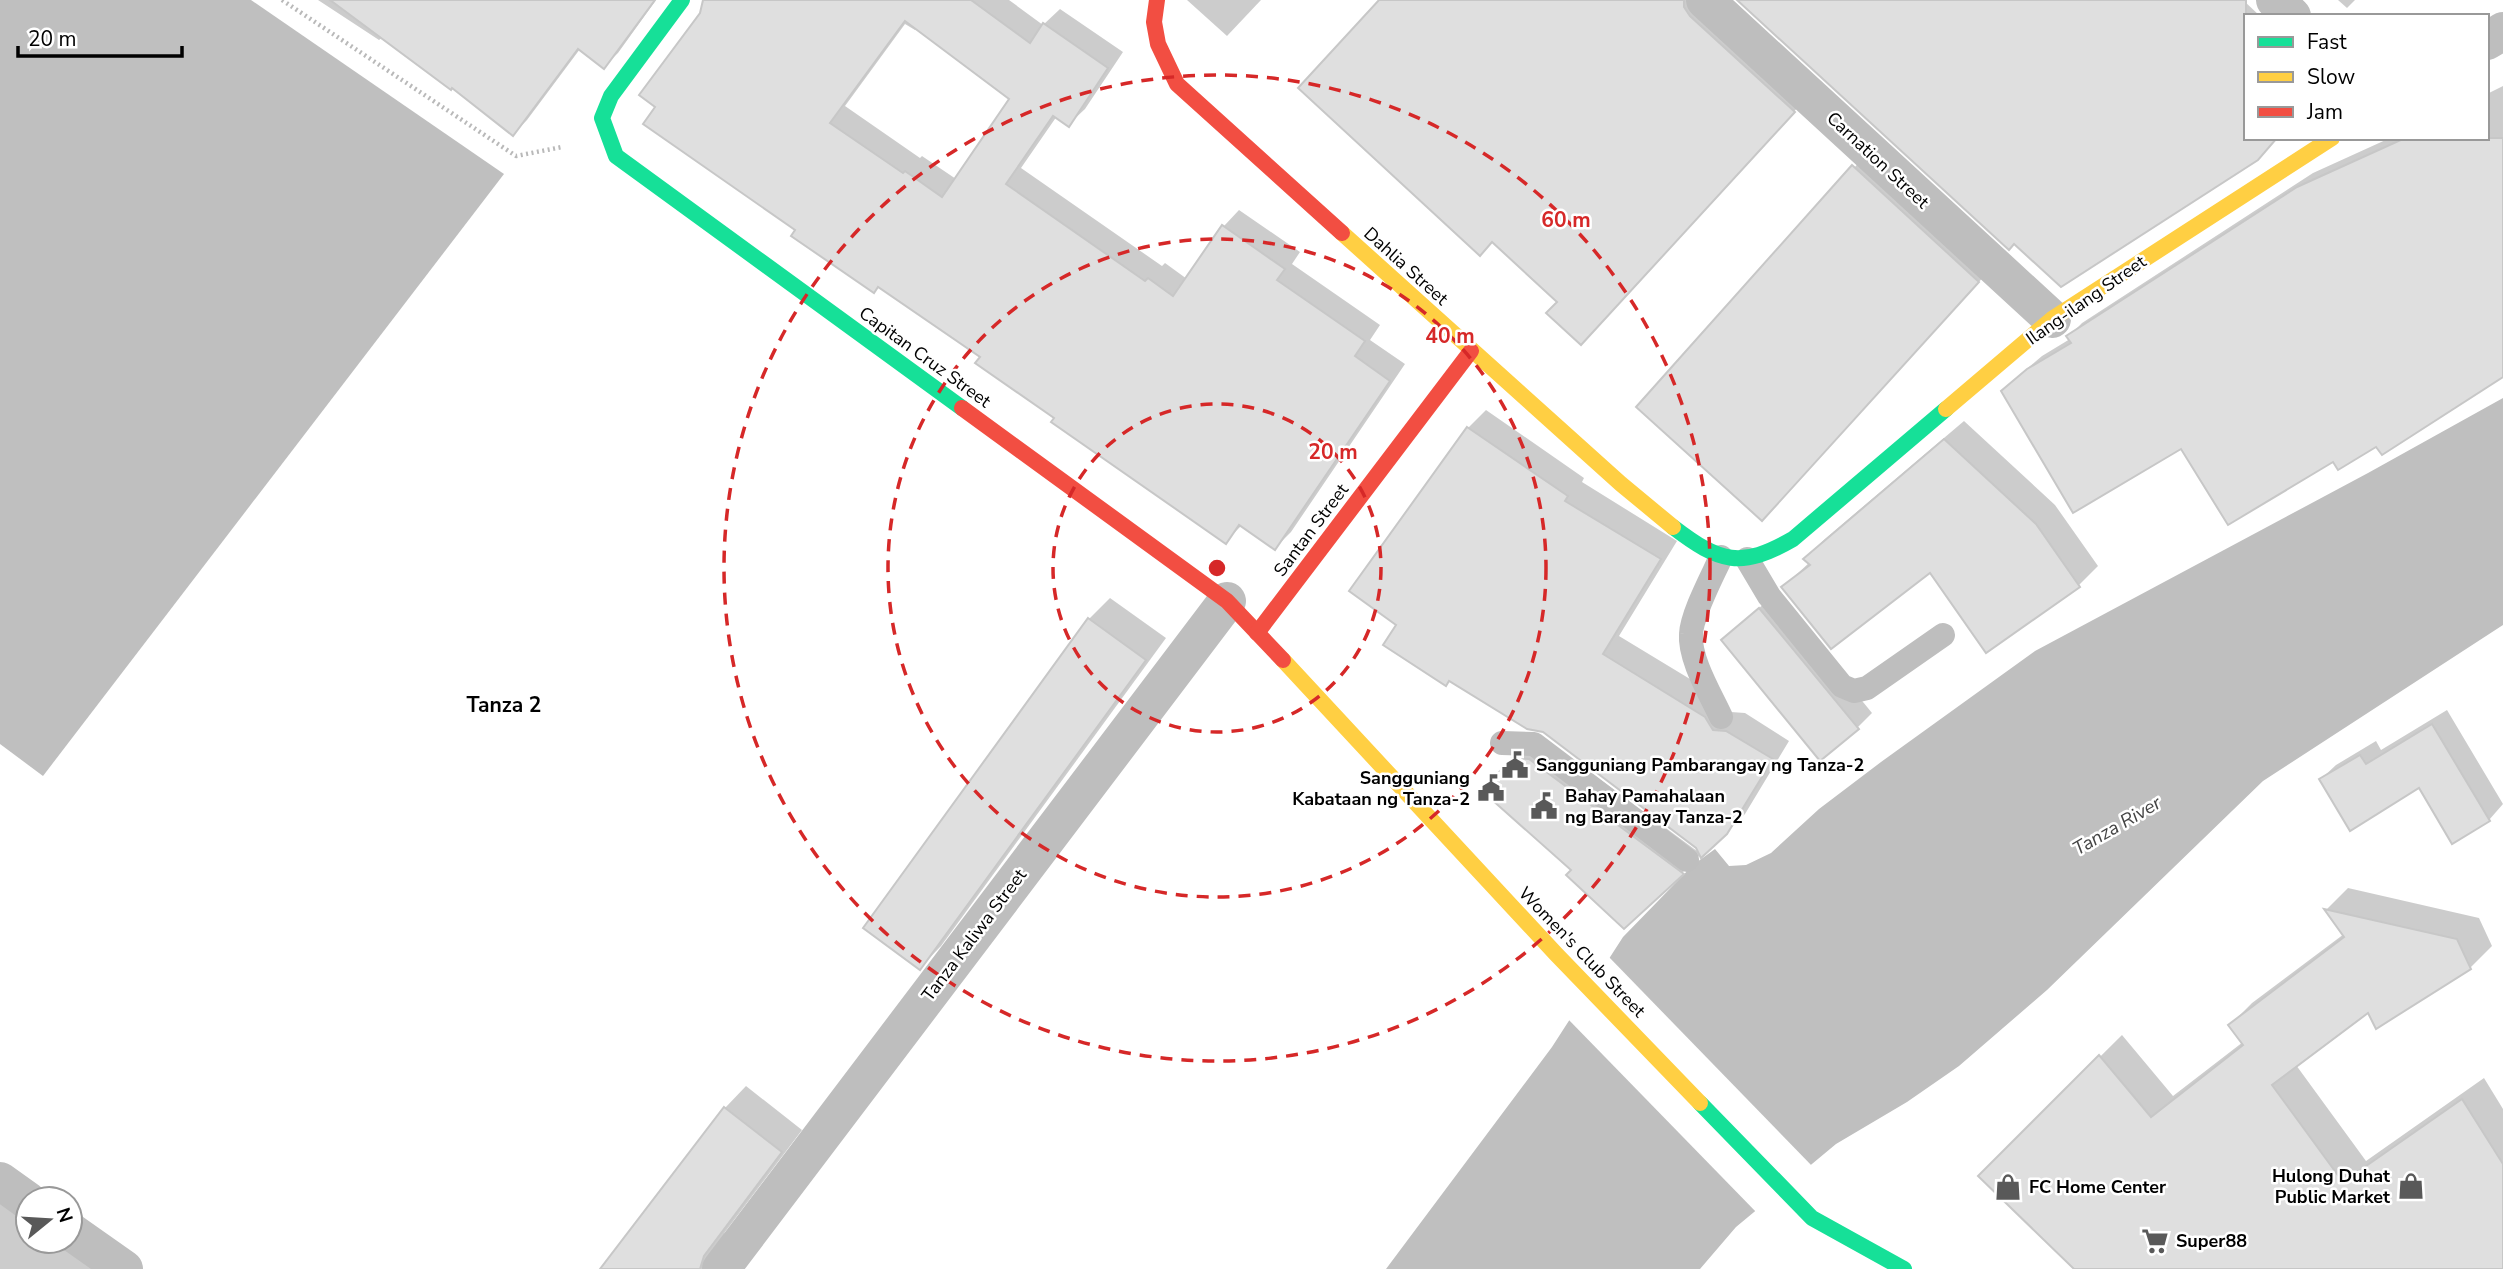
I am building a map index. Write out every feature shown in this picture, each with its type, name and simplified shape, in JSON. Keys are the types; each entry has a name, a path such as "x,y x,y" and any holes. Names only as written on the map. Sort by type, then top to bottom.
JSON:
{"street":[{"name":"Capitan Cruz Street","path":"682,0 611,96 602,118 616,156 1227,601 1257,632"},
{"name":"Dahlia Street","path":"1157,0 1153,12 1156,37 1164,65 1177,84 1621,484 1698,545 1721,557 1747,559 1770,553 1793,539"},
{"name":"Carnation Street","path":"1705,0 2052,320"},
{"path":"2275,0 2290,14"},
{"name":"Ilang-ilang Street","path":"1793,539 2052,320 2329,140"},
{"name":"Santan Street","path":"1257,632 1471,351"},
{"name":"Tanza Kaliwa Street","path":"721,1269 1227,601"},
{"name":"Women's Club Street","path":"1257,632 1556,954 1812,1218 1902,1268"},
{"path":"84,1241 124,1269"}],"lane":[{"path":"1721,557 1690,633 1696,663 1721,718"},
{"path":"1747,559 1769,596 1842,687 1854,691 1867,688 1943,635"},
{"path":"1502,743 1535,744 1687,860"}],"path":[{"path":"282,0 516,156 610,137"}],"water":[{"path":"0,0 251,0 504,174 43,776 0,744"},
{"name":"Tanza River","path":"2503,398 2503,625 2263,781 2047,990 1959,1066 1907,1102 1836,1144 1736,1227 1700,1269 1386,1269 1552,1047 1623,937 1693,865 1715,849 1729,866 1746,865 1771,853 1819,809 2035,651"}],"pier":[{"path":"1607,955 1813,1167 1758,1214 1567,1018"}],"building":[{"path":"330,0 655,0 604,69 578,49 513,136 452,88 451,90"},
{"path":"703,0 971,0 1030,43 1043,23 1108,68 1069,127 1053,116 1006,184 1145,281 1148,278 1173,296 1222,225 1285,269 1277,280 1365,341 1355,356 1390,381 1275,550 1239,525 1226,544 1051,422 1054,418 975,363 980,357 878,287 874,293 791,236 795,230 643,124 655,107 639,95 700,13","holes":["905,21 1009,99 942,197 830,123"]},
{"path":"1379,0 1684,0 1684,7 1690,16 1795,112 1581,345 1546,313 1557,302 1492,242 1480,256 1298,88"},
{"path":"1737,0 2246,0 2244,140 2275,140 2258,160 2061,287 2014,244 2009,250"},
{"path":"2503,138 2503,377 2382,455 2376,447 2338,470 2333,462 2228,525 2181,449 2073,513 2001,391 2027,369 2071,343 2066,336 2297,187 2401,140"},
{"path":"1852,165 1979,282 1762,521 1636,407"},
{"path":"1467,427 1568,496 1565,501 1661,559 1603,654 1705,717 1713,730 1726,731 1773,759 1727,834 1701,858 1696,848 1543,732 1527,729 1449,681 1446,686 1383,645 1396,625 1349,591"},
{"path":"1944,439 2036,524 2080,587 1986,653 1930,573 1831,649 1781,587 1810,565 1803,559"},
{"path":"1759,608 1859,729 1820,761 1721,640"},
{"path":"1088,618 1146,660 920,970 863,928"},
{"path":"2432,724 2490,821 2452,844 2419,788 2350,831 2319,779 2360,755 2366,764"},
{"path":"1512,758 1529,759 1684,874 1624,929 1566,875 1571,870 1482,791"},
{"path":"2324,909 2457,939 2471,969 2376,1029 2368,1013 2272,1085 2343,1182 2462,1099 2503,1164 2503,1269 2074,1269 1978,1176 2099,1055 2151,1117 2243,1045 2228,1025 2344,937"},
{"path":"724,1107 782,1152 704,1256 700,1269 600,1269"}],"traffic: fast":[{"path":"682,0 611,96 602,118 616,156 962,408"},
{"path":"1673,527 1704,548 1731,558 1745,558 1775,549 1793,539 1946,409"},
{"path":"1700,1103 1812,1218 1904,1269"}],"traffic: slow":[{"path":"1946,409 2052,319 2329,140"},
{"path":"1342,233 1621,484 1673,527"},
{"path":"1283,660 1556,954 1700,1103"}],"traffic: jam":[{"path":"1157,0 1154,22 1158,44 1177,84 1342,233"},
{"path":"1257,633 1471,351"},
{"path":"962,408 1227,601 1283,660"}],"place":[{"name":"Sangguniang Pambarangay ng Tanza-2","path":"1515,765"},
{"name":"Sangguniang Kabataan ng Tanza-2","path":"1491,788"},
{"name":"Bahay Pamahalaan ng Barangay Tanza-2","path":"1544,806"},
{"name":"Hulong Duhat Public Market","path":"2411,1186"},
{"name":"FC Home Center","path":"2008,1187"},
{"name":"Super88","path":"2155,1241"}],"district":[{"name":"Tanza 2","path":"504,705"}]}
